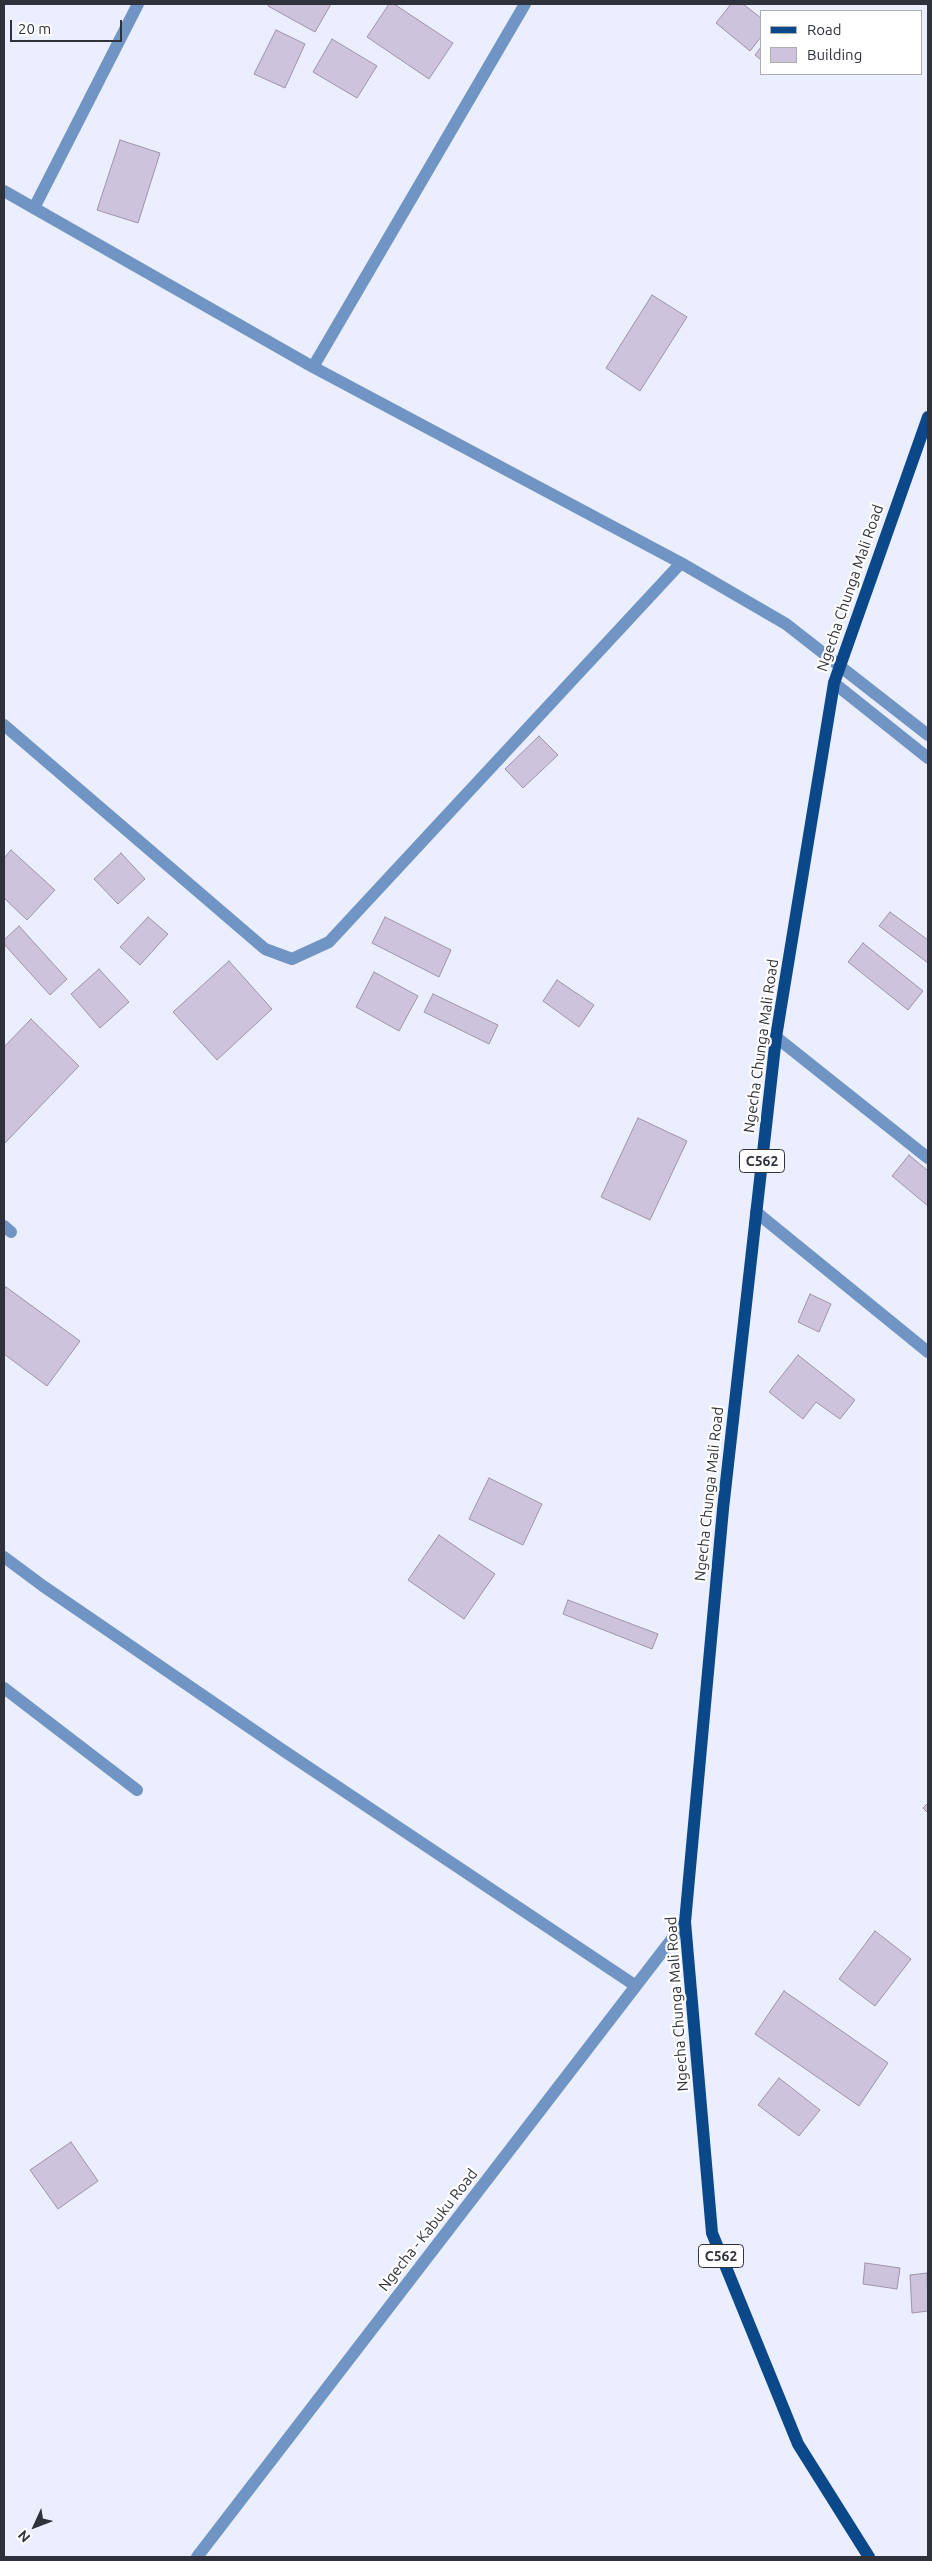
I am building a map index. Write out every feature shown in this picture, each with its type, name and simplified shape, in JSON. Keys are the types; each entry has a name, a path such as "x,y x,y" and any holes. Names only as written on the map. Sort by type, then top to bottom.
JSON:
{"main road":[{"name":"Ngecha Chunga Mali Road","path":"869,2557 798,2444 712,2233 686,1922 722,1509 776,1036 838,665 928,417"}],"street":[{"path":"34,208 138,4"},
{"path":"314,367 525,4"},
{"path":"4,191 314,367 682,563 786,624 928,736"},
{"path":"4,725 265,949 292,958 330,942 682,563"},
{"path":"834,683 928,758"},
{"path":"776,1036 928,1158"},
{"path":"756,1212 928,1352"},
{"path":"4,1556 43,1586 276,1746 636,1986"},
{"path":"4,1688 138,1790"},
{"name":"Ngecha - Kabuku Road","path":"197,2557 686,1922"}],"building":[{"path":"269,4 331,4 315,32 268,6"},
{"path":"389,4 394,4 453,43 429,79 367,37"},
{"path":"731,4 743,4 760,17 760,38 750,51 716,23"},
{"path":"276,30 305,44 285,88 254,74"},
{"path":"332,39 377,66 357,98 313,72"},
{"path":"760,48 760,59 755,55"},
{"path":"120,140 160,153 138,223 97,210"},
{"path":"652,295 687,317 640,391 606,368"},
{"path":"539,736 558,755 523,788 505,769"},
{"path":"11,850 55,890 27,920 4,898 4,858"},
{"path":"121,853 145,879 118,904 94,879"},
{"path":"890,912 928,940 928,963 879,926"},
{"path":"148,917 168,934 140,965 120,947"},
{"path":"385,917 451,950 439,977 372,943"},
{"path":"19,926 67,979 50,995 4,944 4,940"},
{"path":"863,943 923,991 908,1010 848,962"},
{"path":"229,961 272,1009 217,1060 173,1012"},
{"path":"99,969 129,1002 100,1028 71,994"},
{"path":"374,972 418,996 399,1031 356,1007"},
{"path":"557,980 594,1005 579,1027 543,1001"},
{"path":"433,994 498,1025 489,1044 424,1012"},
{"path":"31,1019 79,1066 4,1144 4,1047"},
{"path":"638,1118 687,1141 650,1220 601,1197"},
{"path":"909,1155 928,1171 928,1206 892,1176"},
{"path":"6,1287 80,1341 47,1386 4,1354 4,1290"},
{"path":"810,1294 831,1304 819,1332 798,1322"},
{"path":"798,1355 855,1400 840,1419 816,1402 803,1419 769,1392"},
{"path":"489,1478 542,1504 523,1545 469,1519"},
{"path":"439,1535 495,1574 464,1619 408,1580"},
{"path":"568,1600 658,1634 652,1649 563,1614"},
{"path":"928,1803 928,1813 923,1808"},
{"path":"875,1931 911,1959 875,2006 839,1979"},
{"path":"784,1991 888,2063 859,2106 755,2034"},
{"path":"779,2078 820,2110 799,2136 758,2105"},
{"path":"71,2142 98,2181 58,2209 30,2170"},
{"path":"865,2263 900,2268 897,2289 863,2284"},
{"path":"927,2273 928,2311 912,2313 910,2275"}]}
